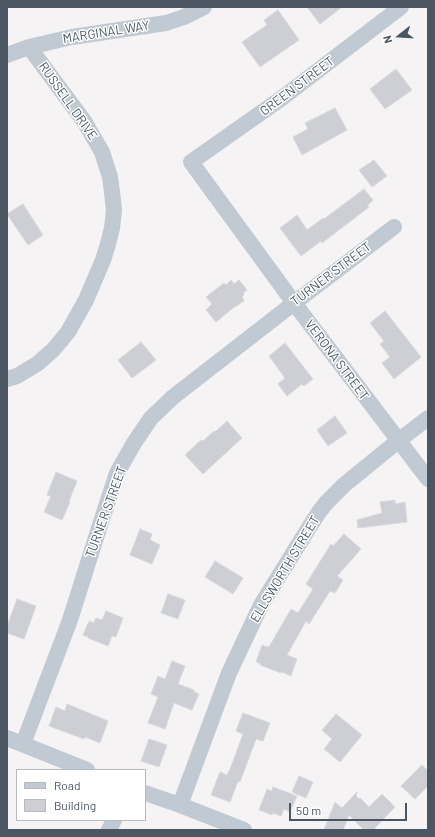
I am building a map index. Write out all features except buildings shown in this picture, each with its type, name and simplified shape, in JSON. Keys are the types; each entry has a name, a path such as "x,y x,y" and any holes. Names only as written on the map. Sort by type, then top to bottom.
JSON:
{"street":[{"name":"MARGINAL WAY","path":"7,54 29,47 72,37 166,23 184,17 204,7"},
{"name":"GREEN STREET","path":"191,162 282,98 401,7"},
{"name":"RUSSELL DRIVE","path":"7,379 17,376 37,364 53,350 68,332 86,300 103,260 112,228 114,210 110,177 102,152 84,121 29,47"},
{"name":"VERONA STREET","path":"191,162 294,303 428,480"},
{"name":"TURNER STREET","path":"23,744 70,620 117,473 134,443 151,418 173,397 394,227"},
{"name":"ELLSWORTH STREET","path":"180,805 229,674 261,605 313,521 326,503 344,485 428,418"},
{"path":"7,738 85,769"},
{"path":"146,793 244,830"},
{"path":"109,830 114,821"}]}
